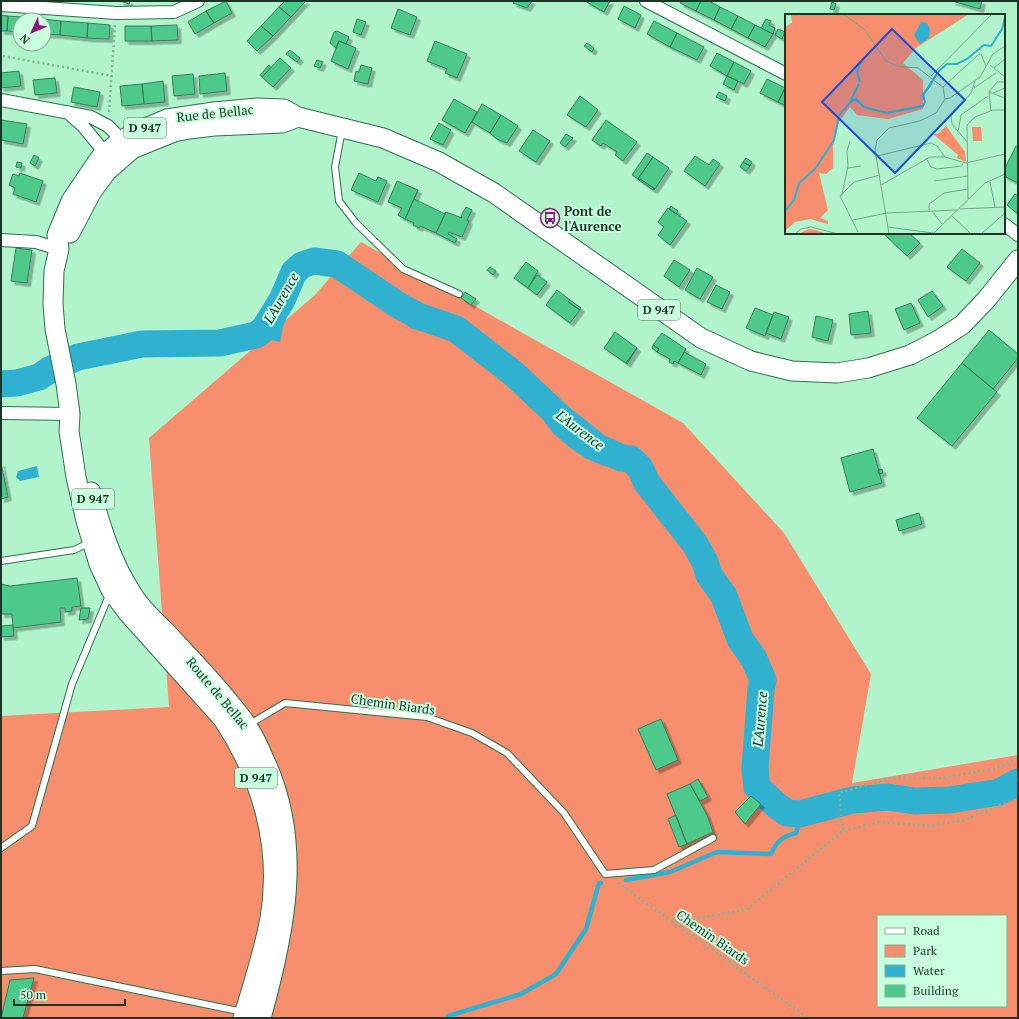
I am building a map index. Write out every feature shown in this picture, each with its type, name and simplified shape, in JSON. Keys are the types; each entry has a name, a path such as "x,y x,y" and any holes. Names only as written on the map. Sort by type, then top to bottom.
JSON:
{"main road":[{"name":"Rue de Bellac","path":"61,359 55,329 53,304 54,271 58,249 66,240 110,159 127,145 136,132 167,118 257,108 284,109 298,117 343,127"},
{"name":"D 947","path":"343,127 383,138 439,162 466,176 494,193 701,338 751,360 792,371 837,373 868,368 910,355 937,341 962,324 986,300 1018,260"},
{"name":"Route de Bellac","path":"61,359 70,414 69,431 76,477 92,541 118,586 162,646 233,733 258,784 267,817 273,872 270,917 250,1016"},
{"name":"Route de Bellac","path":"70,414 78,430 89,483 118,586 131,594 214,684 270,772 282,808 288,850 288,888 284,922 270,986 250,1016"}],"street":[{"path":"1,5 116,13 174,12 198,1"},
{"path":"646,1 785,73"},
{"path":"1,100 91,117 108,126 127,145"},
{"path":"66,112 83,126 110,159"},
{"path":"1005,225 1018,235"},
{"path":"1,240 36,242 58,249"},
{"path":"1,413 70,414"}],"lane":[{"path":"343,127 335,167 339,201 356,223 403,268 459,294"},
{"path":"1,561 74,550 92,541 100,546 106,560"},
{"path":"1,848 32,826 72,684 118,586 109,568"},
{"path":"176,653 181,659"},
{"name":"Chemin Biards","path":"238,723 285,703 427,717 472,733 507,753 564,813 605,874"},
{"path":"221,706 238,723"},
{"path":"605,874 654,870 713,838"},
{"path":"1,971 35,969 250,1016"}],"path":[{"path":"108,126 116,13"},
{"path":"3,56 112,76"},
{"path":"843,831 841,799 839,793 891,778 942,778 993,769 1018,759"},
{"path":"673,922 746,910 843,831 880,822 930,826 965,820 1018,798"},
{"name":"Chemin Biards","path":"605,874 808,1018"}],"green space":[{"path":"361,242 683,423 784,533 871,674 852,783 1018,755 1018,1018 1,1018 1,716 169,707 149,438 315,295"}],"water":[{"path":"314,261 337,264 398,305 418,316 456,329 514,374 561,418 599,448 622,458 631,459 640,468 647,483 695,544 705,562 709,575 724,596 740,639 754,659 763,680 756,739 755,777 759,789 777,806 786,812 797,814 812,812 863,799 887,798 956,800 987,794 1010,795 969,804 918,810 888,804 843,812 842,809 800,825 788,826 783,824 766,810 747,788 747,761 753,722 755,688 753,675 732,642 722,604 706,585 701,567 667,522 656,501 643,486 632,469 604,466 585,458 553,433 531,404 520,396 507,379 444,335 412,329 386,307 334,269 319,268 305,273 298,279 296,294 283,327 280,342 271,340 256,347 136,353 77,366 76,358 78,357 127,346 157,343 217,344 245,340 256,335 269,323 293,273 300,267"},
{"path":"51,369 53,379 26,388 1,393 1,384 27,380"},
{"path":"37,466 39,477 20,481 16,477 18,471"}],"building":[{"path":"120,1 130,1 129,4"},
{"path":"226,1 232,13 214,23 206,11"},
{"path":"285,1 306,1 291,17 279,7"},
{"path":"514,1 532,1 527,8 513,3"},
{"path":"585,1 610,1 604,12"},
{"path":"681,1 701,1 696,11 680,3"},
{"path":"701,1 709,1 720,7 714,20 696,11"},
{"path":"952,1 982,1 980,9"},
{"path":"832,2 836,4 834,10 830,9"},
{"path":"624,6 641,15 635,28 618,19"},
{"path":"279,7 291,17 273,36 261,26"},
{"path":"720,7 738,16 731,29 714,20"},
{"path":"398,9 417,17 410,35 391,28"},
{"path":"206,11 214,23 195,34 188,22"},
{"path":"1,15 8,16 7,31 1,31"},
{"path":"8,16 12,16 12,31 7,31"},
{"path":"738,16 755,25 748,38 731,29"},
{"path":"357,19 366,22 361,35 353,32"},
{"path":"766,19 771,21 769,25 775,28 773,34 761,28"},
{"path":"52,20 61,21 60,35 52,34"},
{"path":"61,21 88,23 87,38 60,35"},
{"path":"654,21 677,33 670,47 647,34"},
{"path":"88,23 110,25 109,39 87,38"},
{"path":"177,25 178,40 152,41 151,26"},
{"path":"755,25 773,34 765,47 748,38"},
{"path":"125,26 151,26 152,41 125,41"},
{"path":"261,26 273,36 257,51 247,41"},
{"path":"778,29 785,32 782,39 775,35"},
{"path":"337,31 349,37 346,44 339,41 336,48 330,43 334,32"},
{"path":"677,33 704,47 697,60 670,47"},
{"path":"339,41 356,48 348,69 331,61"},
{"path":"435,41 467,54 457,78 445,73 447,69 427,61"},
{"path":"587,43 594,48 592,52 584,46"},
{"path":"290,50 300,58 297,62 286,54"},
{"path":"717,53 734,62 727,76 710,66"},
{"path":"280,58 291,68 273,87 262,77"},
{"path":"317,60 323,62 320,68 314,66"},
{"path":"734,62 751,71 744,84 727,76"},
{"path":"269,65 271,68 262,77 260,75"},
{"path":"361,65 372,68 368,84 354,81 356,71 359,72"},
{"path":"19,71 21,86 1,88 1,73"},
{"path":"225,73 227,91 200,94 199,76"},
{"path":"193,74 195,94 174,96 172,76"},
{"path":"727,76 738,81 734,90 723,84"},
{"path":"55,78 57,93 35,95 33,80"},
{"path":"767,79 785,88 778,102 760,93"},
{"path":"163,81 165,102 144,104 142,84"},
{"path":"142,84 144,104 122,106 120,86"},
{"path":"74,87 100,92 97,107 71,102"},
{"path":"785,88 785,106 778,102"},
{"path":"719,92 727,96 725,101 716,97"},
{"path":"580,96 598,110 586,127 567,115"},
{"path":"454,99 477,112 465,133 442,120"},
{"path":"482,104 501,115 490,133 472,122"},
{"path":"501,115 518,126 507,143 497,139 490,133"},
{"path":"1,120 27,124 23,144 1,140"},
{"path":"606,120 637,142 623,161 615,155 617,152 603,143 601,146 592,140"},
{"path":"439,123 451,130 443,145 430,139"},
{"path":"533,130 550,141 536,162 519,151"},
{"path":"566,134 573,138 565,147 560,143"},
{"path":"1016,146 1018,147 1018,183 1005,176 1005,168"},
{"path":"647,153 653,157 638,179 632,175"},
{"path":"34,155 39,158 35,166 30,163"},
{"path":"695,156 709,165 713,159 720,164 705,186 684,171"},
{"path":"653,157 669,168 655,189 638,179"},
{"path":"746,158 752,162 750,166 743,162"},
{"path":"17,162 22,163 21,168 16,167"},
{"path":"743,162 750,166 746,171 740,167"},
{"path":"20,173 43,181 36,202 13,194 15,188 9,185 13,174 19,176"},
{"path":"359,173 376,181 378,177 387,181 378,202 351,190"},
{"path":"640,179 655,189 653,190 639,180"},
{"path":"397,181 418,190 405,219 398,215 402,208 388,202"},
{"path":"418,190 414,199 445,214 446,212 436,233 420,226 419,228 413,225 414,223 405,219"},
{"path":"1015,194 1018,196 1018,214 1007,205"},
{"path":"671,206 678,211 676,214 669,209"},
{"path":"466,207 472,210 467,220 469,221 462,237 449,232 448,234 457,239 455,243 436,233 446,212 462,218 461,216"},
{"path":"668,208 687,221 670,245 658,235 664,227 658,222"},
{"path":"884,234 910,234 920,243 907,256"},
{"path":"16,248 32,250 27,283 11,281"},
{"path":"962,249 980,263 966,281 947,267"},
{"path":"674,260 690,270 679,287 664,276"},
{"path":"526,262 538,271 528,288 514,278"},
{"path":"490,267 496,271 493,275 487,270"},
{"path":"697,268 713,277 700,299 685,290"},
{"path":"537,275 547,282 537,295 528,288"},
{"path":"716,285 730,292 722,309 707,302"},
{"path":"557,290 570,300 568,302 580,310 570,323 546,305"},
{"path":"932,291 943,306 928,317 918,300"},
{"path":"465,292 476,299 471,305 461,298"},
{"path":"570,300 581,308 580,310 568,302"},
{"path":"911,303 920,323 904,330 895,309"},
{"path":"755,308 773,315 765,336 746,328"},
{"path":"868,311 871,333 851,335 849,314"},
{"path":"774,312 789,317 781,339 766,333"},
{"path":"816,316 833,320 828,341 812,337"},
{"path":"989,330 1017,353 1018,350 1018,358 993,389 962,363"},
{"path":"615,332 637,348 626,363 604,348"},
{"path":"662,333 686,349 678,363 674,361 673,364 669,362 670,359 657,352 659,349 653,345"},
{"path":"653,345 659,349 657,352 652,348"},
{"path":"637,348 627,364 626,363"},
{"path":"684,352 706,364 701,375 678,363"},
{"path":"962,363 997,392 952,446 917,418"},
{"path":"873,449 882,483 850,492 841,458"},
{"path":"1,463 8,497 1,499"},
{"path":"882,469 883,473 879,474 878,470"},
{"path":"919,513 922,524 899,531 896,520"},
{"path":"77,578 81,606 72,607 72,611 65,612 65,608 60,608 61,622 13,628 12,614 1,614 1,584 10,586"},
{"path":"81,608 90,608 88,619 79,620"},
{"path":"13,625 14,636 1,637 1,626"},
{"path":"661,719 678,760 656,770 638,729"},
{"path":"698,779 708,797 700,801 690,784"},
{"path":"690,784 707,815 713,832 687,844 667,794"},
{"path":"751,796 761,804 745,824 735,812"},
{"path":"676,815 687,844 679,847 668,819"},
{"path":"34,978 23,1018 1,1018 10,980"}],"waterway":[{"name":"L'Aurence","path":"1,384 17,383 39,377 51,369 78,357 142,344 220,343 256,335 264,329 282,300 294,272 302,265 314,261 337,264 398,305 418,316 456,329 514,374 561,418 599,448 622,458 631,459 640,468 647,483 695,544 705,562 709,575 724,596 740,639 754,659 763,680 755,768 757,787 776,805 787,813 800,814 852,800 888,797 915,801 950,800 999,792 1018,782"},
{"path":"626,880 670,872 717,852 771,854 780,840 796,833 798,827"},
{"path":"448,1016 521,994 556,974 586,929 599,883 601,883"}],"place":[{"name":"Pont de l'Aurence","path":"550,218"}]}
